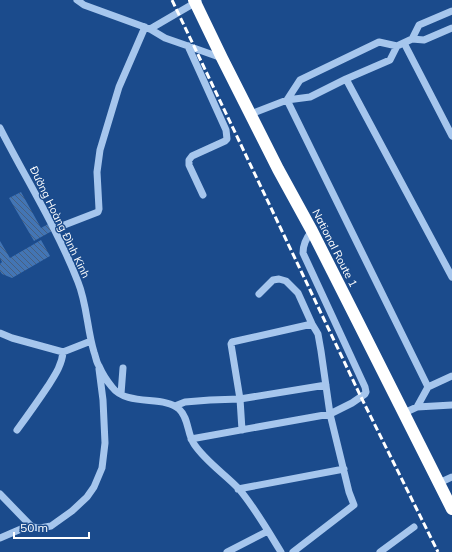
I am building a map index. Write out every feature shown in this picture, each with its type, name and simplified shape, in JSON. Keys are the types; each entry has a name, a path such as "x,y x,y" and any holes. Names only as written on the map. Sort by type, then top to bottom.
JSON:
{"highway":[{"name":"National Route 1","path":"196,1 222,58 278,169 312,231 452,509"}],"street":[{"path":"77,0 148,28 165,38 222,58"},
{"path":"54,229 98,212 97,164 119,87 148,28 196,1"},
{"path":"412,39 419,25 452,11"},
{"path":"287,100 300,80 379,42 396,46 412,39 424,40 452,28"},
{"path":"404,43 452,136"},
{"path":"188,46 226,130 227,136 225,141 192,156 189,160 190,169 203,195"},
{"path":"251,114 287,100 310,97 346,79 390,60 396,46"},
{"path":"346,79 452,277"},
{"path":"287,100 428,387"},
{"name":"Đường Hoàng Đình Kinh","path":"0,128 54,229 78,282 84,302 91,341 98,366 113,389 121,394"},
{"path":"191,439 330,414 345,407 365,394 366,389 303,253 303,245 312,231"},
{"path":"259,294 273,280 279,279 286,281 298,293 318,334 330,414 349,492 354,505 293,552"},
{"path":"242,430 240,400 232,342 312,324"},
{"path":"0,333 12,338 63,352 91,341"},
{"path":"17,430 53,378 62,360 63,352"},
{"path":"0,538 21,529 51,526 72,511 87,497 94,487 102,468 105,443 103,400 98,366"},
{"path":"123,368 121,394 128,397 168,403 179,409 186,420 191,439 200,452 247,499 281,552"},
{"path":"417,406 428,387 452,376"},
{"path":"175,406 192,401 240,400 326,385"},
{"path":"404,413 417,406 452,406"},
{"path":"238,489 344,469"},
{"path":"439,483 452,477"},
{"path":"0,494 32,527"},
{"path":"380,552 414,527"},
{"path":"227,552 268,531"}],"building":[{"path":"21,192 41,228 48,224 52,231 34,241 9,198"},
{"path":"41,240 50,256 12,278 2,274 0,271 0,264 2,262 0,258 0,241 10,258"}],"railway":[{"path":"172,0 361,397 438,552"}]}
